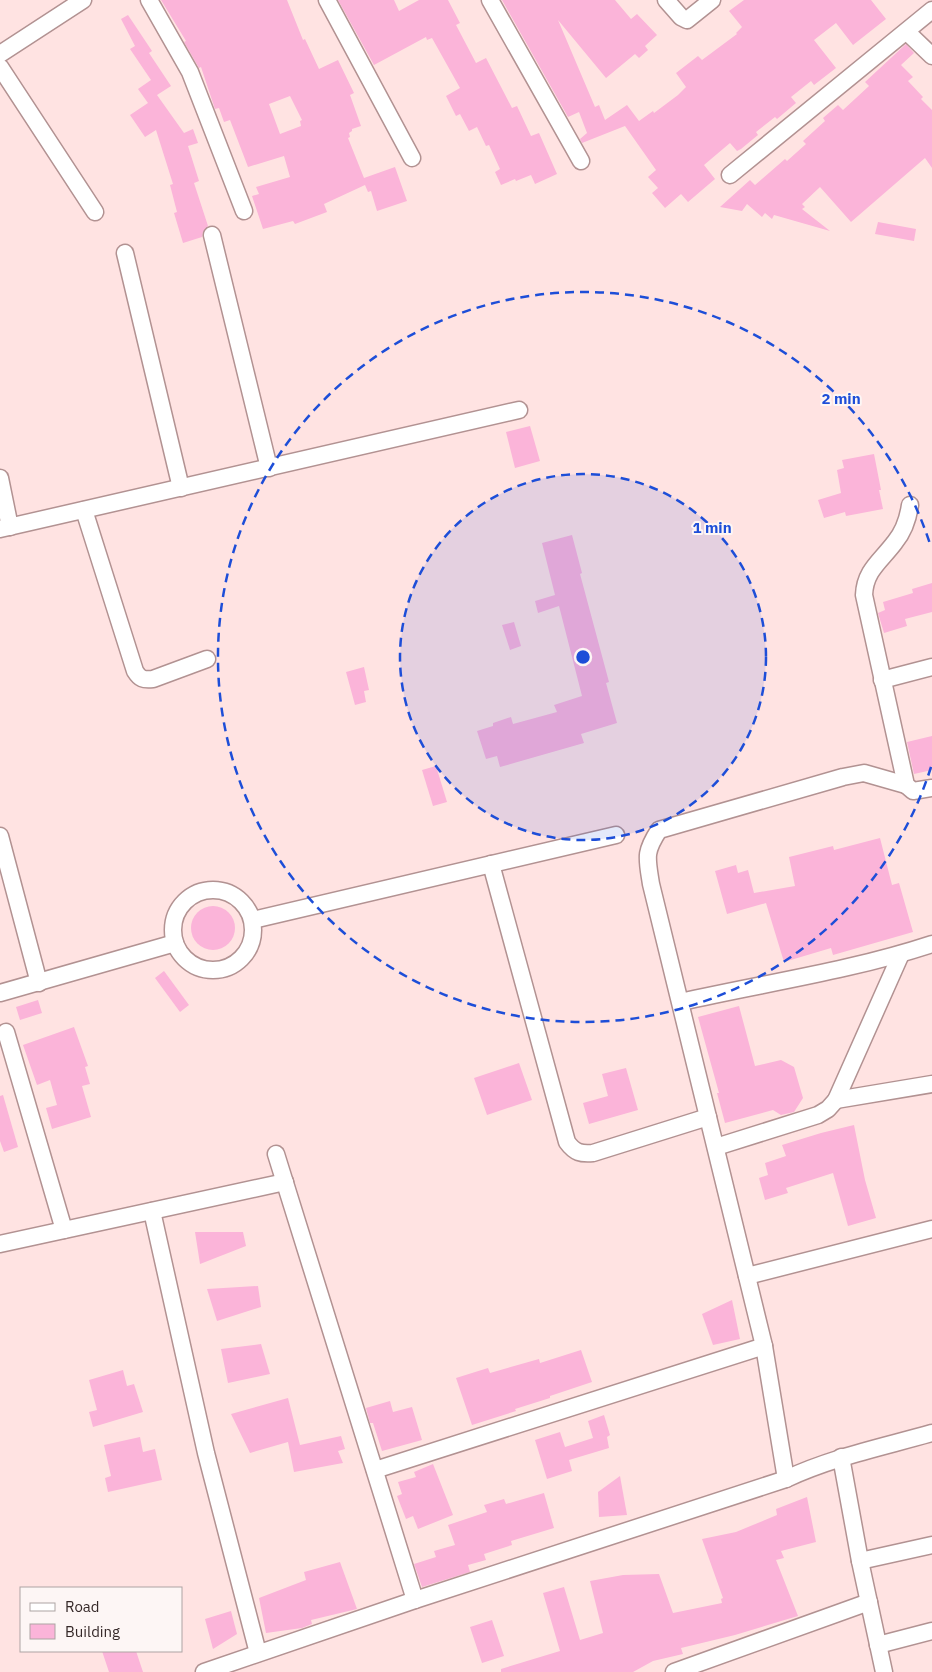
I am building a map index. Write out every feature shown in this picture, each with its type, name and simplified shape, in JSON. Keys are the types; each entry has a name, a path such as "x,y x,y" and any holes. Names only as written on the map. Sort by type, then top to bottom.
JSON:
{"street":[{"path":"0,54 83,0"},
{"path":"149,0 190,72 244,211"},
{"path":"327,0 412,158"},
{"path":"490,0 581,161"},
{"path":"666,0 681,17 687,20 712,0"},
{"path":"730,175 932,10"},
{"path":"907,32 932,56"},
{"path":"0,67 95,212"},
{"path":"212,235 269,468"},
{"path":"125,253 181,488"},
{"path":"0,478 5,528 519,410"},
{"path":"906,785 864,595 864,584 868,573 897,540 908,520 910,505"},
{"path":"84,510 135,671 139,678 153,680 207,659"},
{"path":"882,680 932,667"},
{"path":"786,1479 764,1346 651,884 646,856 650,844 659,830 857,774 864,773 906,785 913,791 932,788"},
{"path":"253,920 616,835"},
{"path":"0,836 39,983"},
{"path":"491,864 567,1142 573,1150 581,1154 593,1153 708,1117"},
{"path":"215,890 228,892 239,898 248,908 253,920 252,945 246,956 225,970 200,969 189,963 180,954 172,931 175,918 181,906 190,897 202,892 215,890"},
{"path":"0,993 175,943"},
{"path":"681,1002 795,979 901,954 932,944"},
{"path":"716,1147 818,1115 828,1109 836,1100 901,954"},
{"path":"6,1032 64,1230"},
{"path":"836,1100 932,1084"},
{"path":"276,1154 415,1600"},
{"path":"0,1244 285,1182"},
{"path":"152,1211 206,1453 258,1653"},
{"path":"747,1276 932,1229"},
{"path":"375,1470 764,1346"},
{"path":"204,1672 415,1600 786,1479 810,1467 932,1433"},
{"path":"841,1457 860,1561 884,1672"},
{"path":"860,1561 932,1545"},
{"path":"674,1672 869,1602"},
{"path":"878,1645 932,1631"}],"building":[{"path":"161,0 287,0 303,40 305,39 319,69 338,60 354,93 350,95 361,126 352,129 348,138 364,178 395,167 407,201 377,211 371,191 368,192 365,185 324,204 327,212 295,224 293,221 263,229 252,196 259,194 256,187 290,177 284,156 248,167 230,120 224,122 219,108 215,109 201,67 199,68 184,42 186,41","holes":["290,96 302,120 300,121 301,126 280,134 269,104"]},
{"path":"338,0 394,0 399,11 419,0 448,0 460,23 456,25 476,63 486,58 512,108 517,106 531,136 539,133 557,174 535,184 531,175 501,185 495,172 500,169 489,145 486,146 477,127 469,131 460,114 456,116 446,96 460,88 432,38 427,40 426,37 374,65"},
{"path":"502,0 615,0 631,19 637,14 657,35 645,46 648,50 639,58 635,54 606,78 558,20 595,107 599,105 605,120 627,105 639,121 653,111 654,113 678,95 686,87 676,73 698,56 702,60 737,34 742,27 729,11 744,0 871,0 886,19 853,45 836,23 814,40 836,68 814,85 811,81 791,97 796,103 777,119 775,117 756,132 758,135 741,149 737,151 730,143 704,165 715,179 688,202 681,194 665,208 652,193 658,188 648,177 656,170 625,126 582,143 580,139 587,133 579,112 568,117"},
{"path":"128,15 152,51 149,53 171,86 157,95 184,133 193,129 198,143 188,146 199,181 194,183 208,226 203,232 202,237 183,243 174,213 177,212 170,185 173,184 156,130 145,137 130,115 148,103 138,89 151,80 130,49 135,46 121,19"},
{"path":"906,44 914,53 901,65 913,77 908,81 932,110 932,168 925,158 851,222 820,187 802,204 805,207 802,209 830,231 774,215 772,219 765,213 762,217 747,204 742,211 720,207 750,180 755,185 785,159 787,161 806,144 803,141 825,121 823,118 838,105 843,110 869,86 865,82"},
{"path":"878,222 916,229 914,241 875,234"},
{"path":"530,426 540,461 515,468 506,432"},
{"path":"874,454 883,509 846,516 845,512 824,518 818,500 841,493 837,470 844,468 842,460"},
{"path":"572,535 582,573 580,574 609,682 606,683 617,723 581,734 584,743 500,767 497,756 486,759 477,731 511,717 513,724 557,712 554,705 582,696 559,606 538,613 535,601 555,595 542,543"},
{"path":"932,583 932,612 905,619 907,626 884,633 878,613 885,610 883,602 913,593 912,589"},
{"path":"514,622 521,646 510,650 502,625"},
{"path":"364,667 369,690 364,691 366,702 355,705 346,672"},
{"path":"932,736 932,770 914,774 907,742"},
{"path":"436,766 447,802 433,806 422,770"},
{"path":"880,838 892,885 899,883 913,932 833,955 831,948 784,962 766,903 727,914 715,871 736,865 738,873 748,870 754,893 795,886 789,857 833,846 834,850"},
{"path":"213,906 225,910 231,916 235,928 231,940 225,946 213,950 201,946 195,940 191,928 195,916 201,910"},
{"path":"164,971 189,1005 180,1012 155,978"},
{"path":"38,1000 42,1013 20,1020 16,1007"},
{"path":"739,1006 755,1066 781,1060 794,1067 803,1098 794,1112 781,1115 773,1110 725,1123 717,1093 719,1093 698,1017"},
{"path":"74,1027 88,1066 85,1067 90,1084 82,1086 91,1117 52,1129 46,1108 57,1105 50,1080 37,1085 23,1045"},
{"path":"519,1063 532,1100 487,1115 474,1078"},
{"path":"626,1068 638,1110 589,1124 583,1103 608,1096 602,1074"},
{"path":"3,1095 18,1147 4,1152 0,1141 0,1096"},
{"path":"854,1125 865,1180 876,1218 848,1226 833,1173 786,1188 788,1193 765,1200 759,1178 768,1175 765,1163 786,1156 782,1145"},
{"path":"195,1232 243,1232 246,1246 200,1264"},
{"path":"258,1286 261,1307 217,1321 207,1289"},
{"path":"732,1300 740,1339 713,1345 702,1314"},
{"path":"261,1344 270,1374 228,1383 221,1349"},
{"path":"581,1350 592,1382 515,1409 516,1411 472,1425 456,1378 488,1368 490,1373 539,1359 540,1363"},
{"path":"123,1370 127,1386 134,1384 143,1412 93,1427 89,1412 97,1410 89,1380"},
{"path":"288,1398 300,1445 341,1436 345,1449 338,1451 343,1463 294,1472 288,1442 250,1453 231,1414"},
{"path":"390,1401 393,1412 412,1407 422,1440 382,1451 366,1408"},
{"path":"604,1415 610,1435 607,1437 609,1448 569,1460 572,1471 547,1479 535,1440 560,1432 565,1447 593,1438 588,1421"},
{"path":"140,1437 143,1452 155,1449 162,1480 108,1492 105,1478 111,1476 104,1445"},
{"path":"433,1464 453,1515 418,1529 413,1516 406,1519 397,1496 402,1494 398,1482 416,1477 414,1472"},
{"path":"620,1476 627,1515 599,1517 598,1492"},
{"path":"544,1493 554,1528 511,1541 512,1545 484,1554 486,1560 468,1565 470,1572 422,1587 414,1564 436,1557 434,1551 455,1545 448,1525 487,1512 484,1505 504,1499 506,1504"},
{"path":"807,1497 816,1542 781,1551 784,1558 776,1560 798,1616 735,1635 681,1648 683,1654 653,1661 633,1672 501,1672 501,1669 560,1651 543,1593 564,1587 580,1640 603,1633 590,1581 623,1575 659,1574 673,1613 722,1603 721,1599 723,1598 702,1539 736,1532 777,1515 776,1509"},
{"path":"340,1562 357,1609 311,1620 312,1624 302,1628 266,1633 259,1598 306,1580 304,1572"},
{"path":"231,1611 237,1634 213,1649 205,1619"},
{"path":"492,1620 504,1656 482,1663 470,1627"},
{"path":"102,1652 136,1652 143,1672 109,1672"}]}
